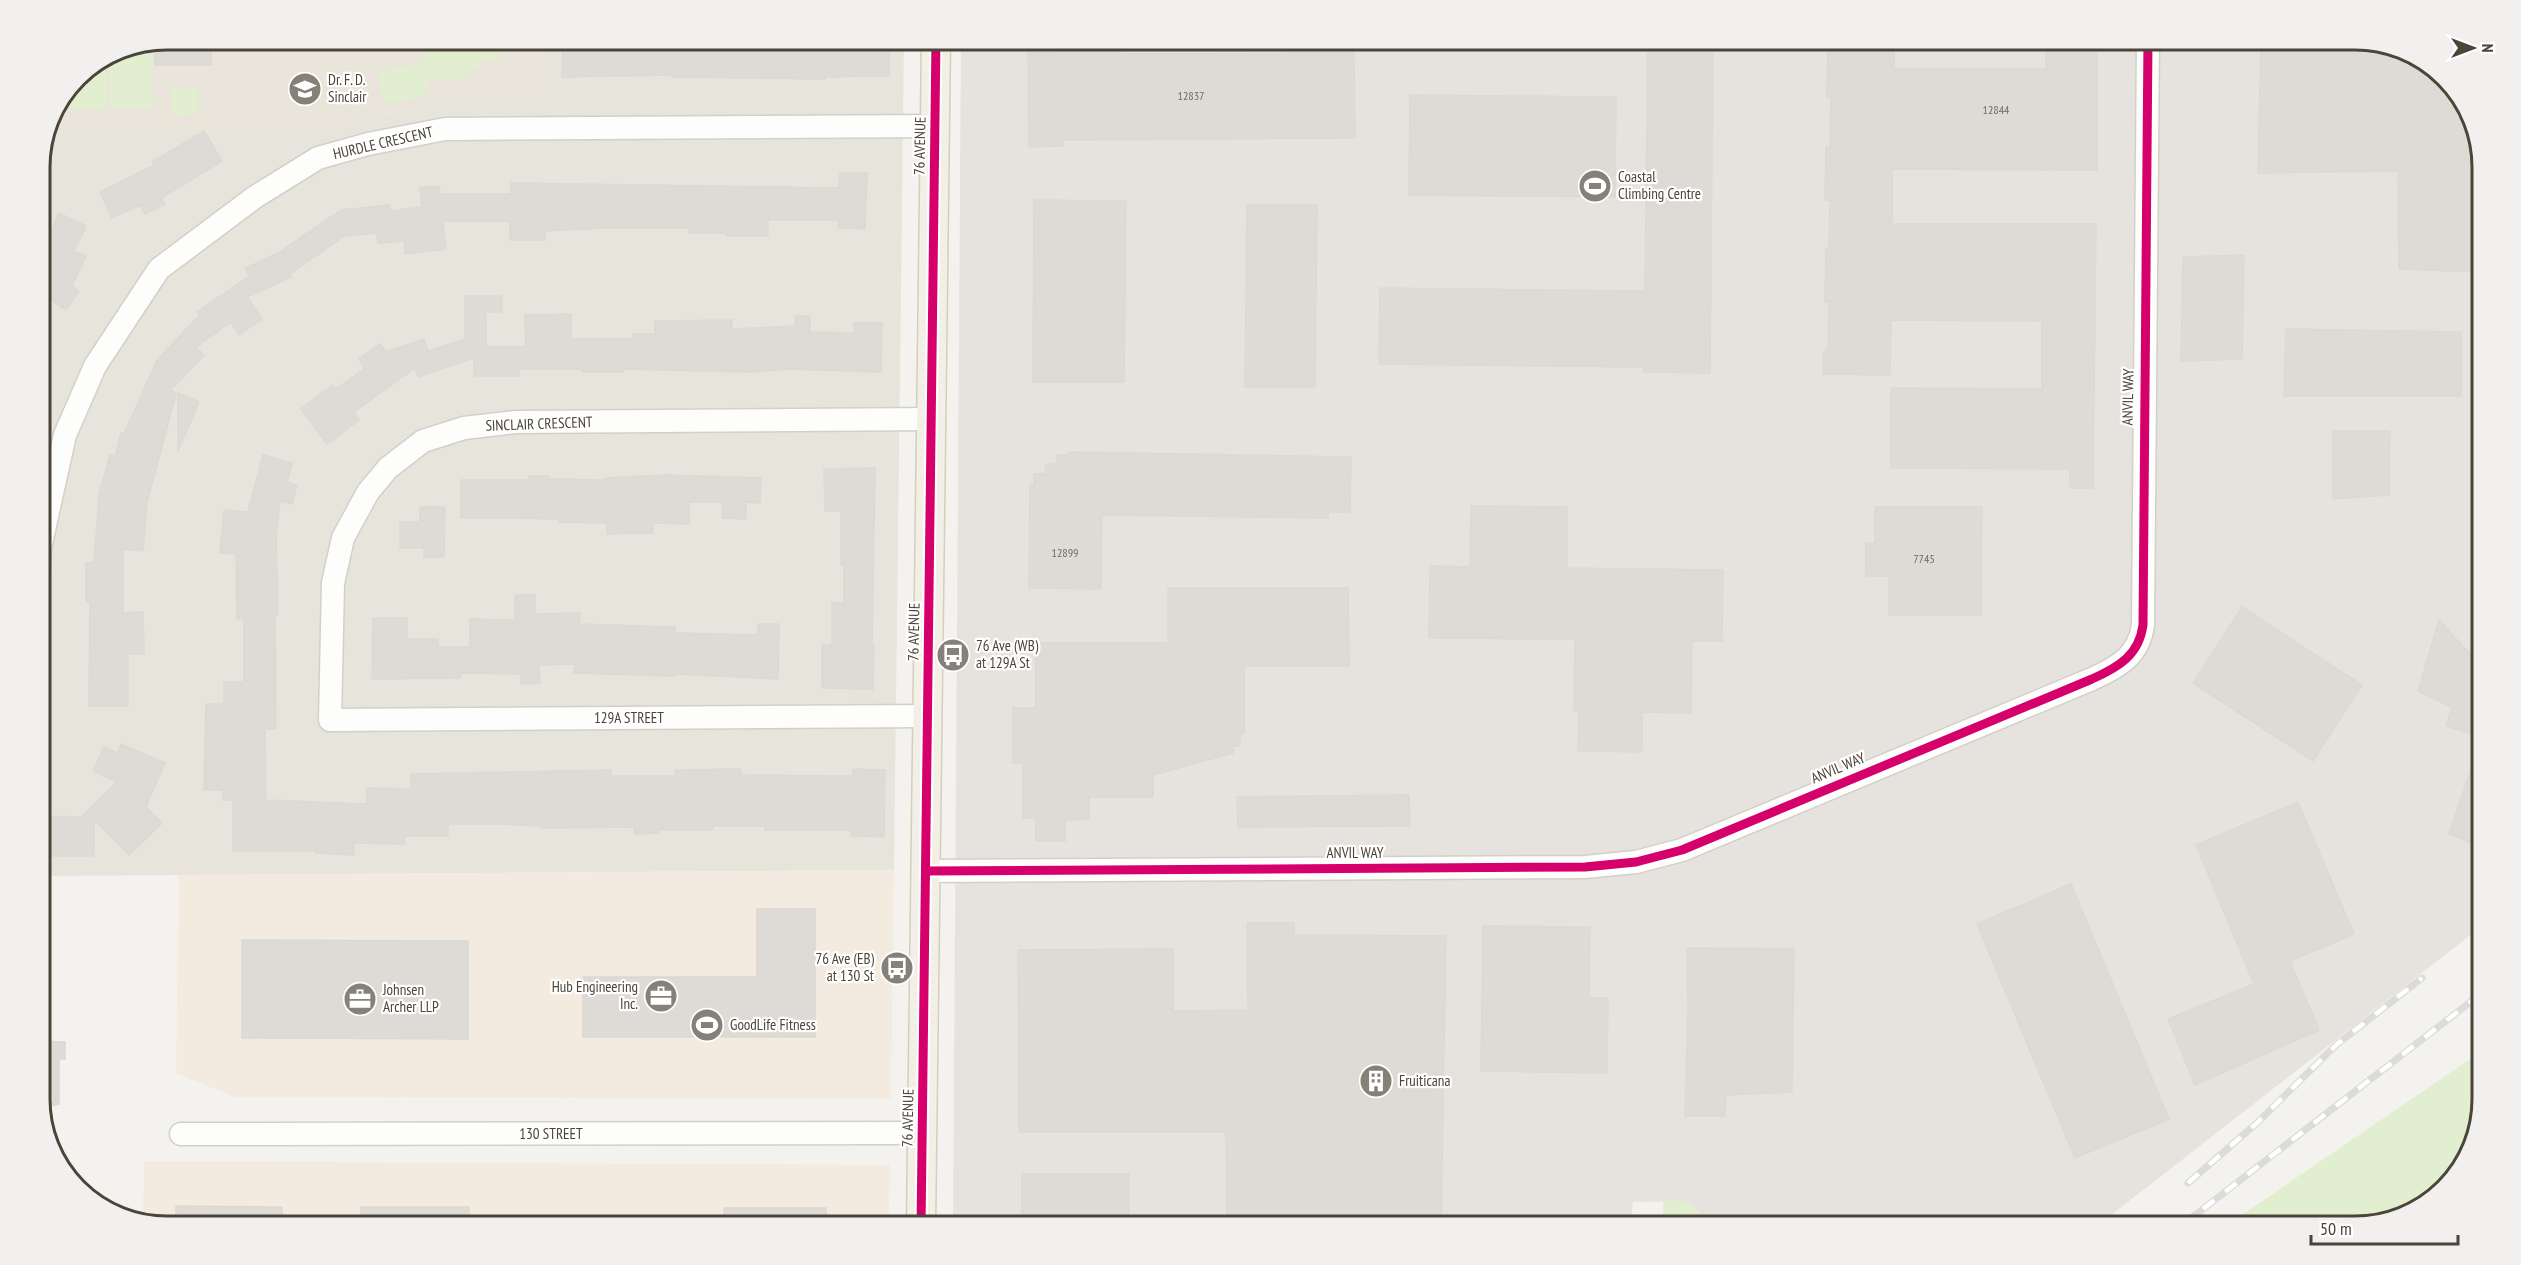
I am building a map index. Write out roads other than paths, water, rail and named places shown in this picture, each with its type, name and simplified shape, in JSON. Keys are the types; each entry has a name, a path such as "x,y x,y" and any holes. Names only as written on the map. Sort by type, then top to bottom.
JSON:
{"main road":[{"name":"76 AVENUE","path":"921,1216 936,50"}],"street":[{"name":"ANVIL WAY","path":"926,871 1585,867 1636,862 1682,850 2092,679 2125,662 2137,646 2143,625 2148,50"},
{"name":"HURDLE CRESCENT","path":"50,503 65,435 95,366 147,284 159,269 255,197 318,158 368,144 445,129 935,126"},
{"name":"SINCLAIR CRESCENT","path":"330,720 333,583 343,538 368,492 388,468 423,441 464,428 515,422 932,419"},
{"name":"129A STREET","path":"330,720 928,716"},
{"name":"130 STREET","path":"181,1134 922,1133"}],"railway":[{"path":"2188,1183 2257,1123 2336,1045 2422,978"},
{"path":"2194,1216 2472,1001"}],"place":[{"name":"Dr. F. D. Sinclair","path":"305,89"},
{"name":"Coastal Climbing Centre","path":"1595,186"},
{"name":"76 Ave (WB) at 129A St","path":"953,655"},
{"name":"76 Ave (EB) at 130 St","path":"897,968"},
{"name":"Hub Engineering Inc.","path":"661,996"},
{"name":"Johnsen Archer LLP","path":"360,999"},
{"name":"GoodLife Fitness","path":"707,1025"},
{"name":"Fruiticana","path":"1376,1081"}]}
